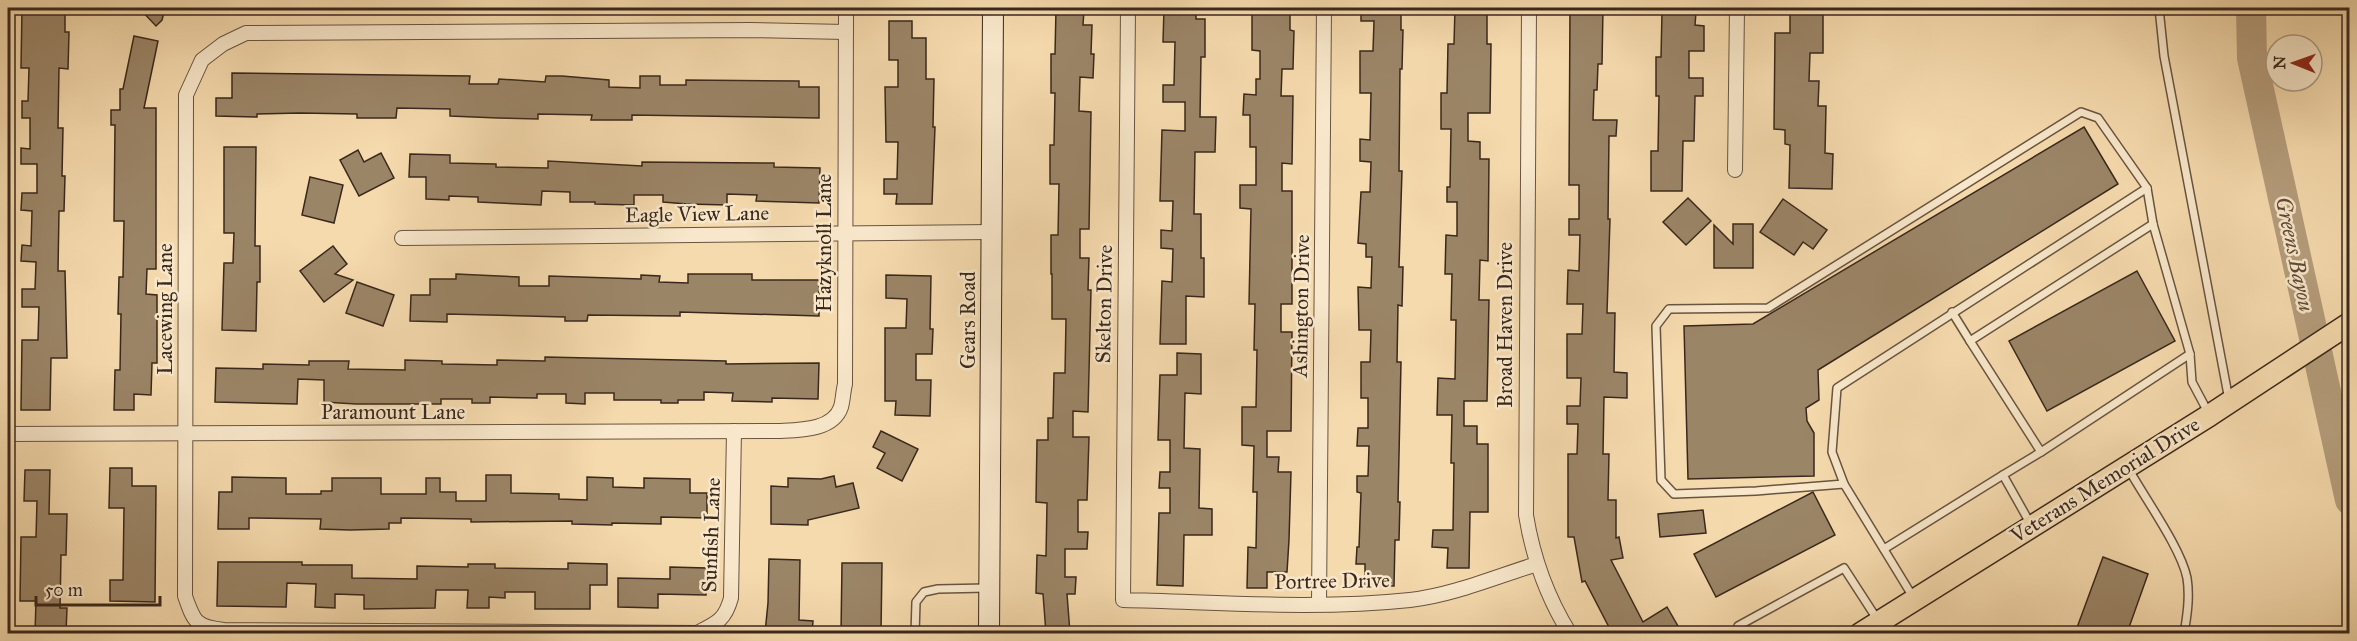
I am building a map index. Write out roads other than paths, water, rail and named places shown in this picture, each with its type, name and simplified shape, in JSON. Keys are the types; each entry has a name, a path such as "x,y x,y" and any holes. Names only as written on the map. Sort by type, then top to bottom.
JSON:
{"main road":[{"name":"Gears Road","path":"989,633 993,8"},
{"name":"Veterans Memorial Drive","path":"1860,633 2210,416 2349,323"}],"street":[{"name":"Hazyknoll Lane","path":"778,431 801,430 833,420 840,410 845,384 846,8"},
{"name":"Skelton Drive","path":"1123,600 1128,8"},
{"name":"Ashington Drive","path":"1319,604 1324,8"},
{"name":"Broad Haven Drive","path":"1528,8 1525,494 1527,523 1537,564 1554,609 1570,633"},
{"path":"1736,170 1737,8"},
{"name":"Lacewing Lane","path":"185,561 186,95 202,60 222,44 246,33 727,30 846,32"},
{"name":"Eagle View Lane","path":"402,238 992,232"},
{"name":"Sunfish Lane","path":"185,561 185,596 194,620 205,628 224,630 697,633 719,622 728,609 731,598 734,431"},
{"name":"Paramount Lane","path":"8,434 778,431"},
{"name":"Portree Drive","path":"1123,600 1356,603 1430,596 1469,587 1537,564"}],"lane":[{"path":"2159,8 2164,56 2230,402"},
{"path":"1844,484 1756,492 1674,494 1661,480 1656,326 1669,309 1768,308 2081,112 2098,118 2147,188 2153,224 2190,354 2192,382 2210,416"},
{"path":"1914,599 1844,484 1833,452 1838,388 1952,312 2147,188"},
{"path":"1970,341 2153,224"},
{"path":"1952,312 2041,452"},
{"path":"1884,549 2041,452 2190,354"},
{"path":"2127,466 2176,550 2187,578 2188,604 2184,633"},
{"path":"2003,475 2031,525"},
{"path":"1742,633 1738,626 1844,568 1878,622"},
{"path":"915,633 916,602 924,592 938,589 990,588"}],"waterway":[{"name":"Greens Bayou","path":"2251,8 2252,58 2350,500"}]}
